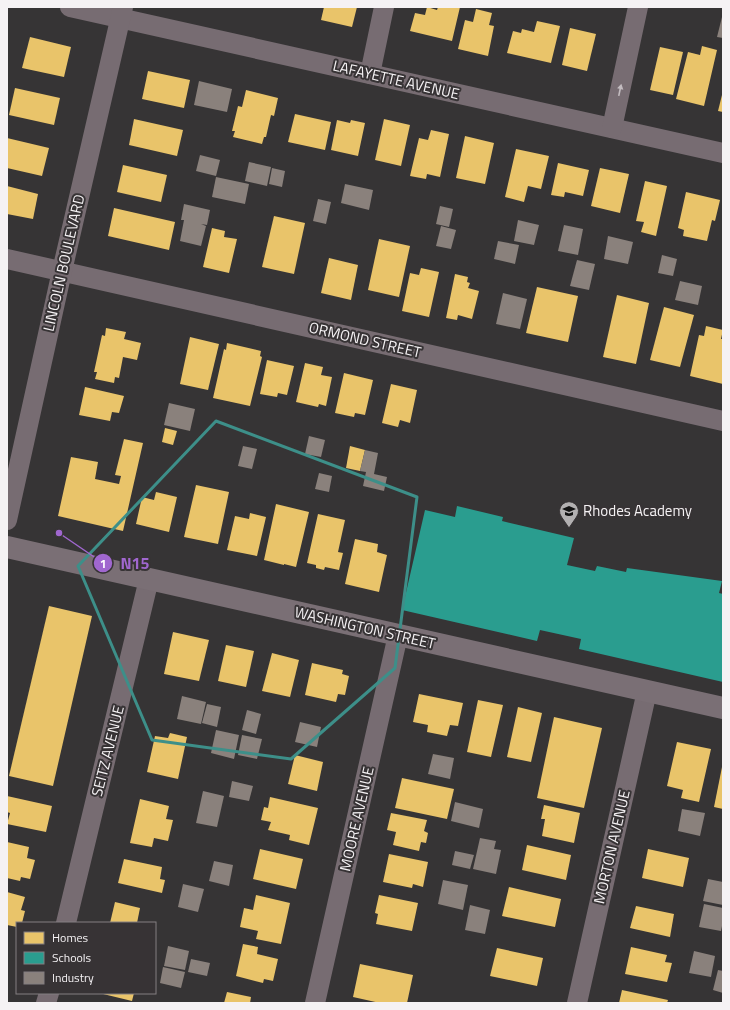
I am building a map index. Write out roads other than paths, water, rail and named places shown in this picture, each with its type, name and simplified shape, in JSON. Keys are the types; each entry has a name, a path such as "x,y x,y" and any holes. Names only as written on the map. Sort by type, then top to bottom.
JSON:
{"main road":[{"name":"WASHINGTON STREET","path":"7,547 723,708"}],"street":[{"name":"LAFAYETTE AVENUE","path":"70,7 122,13 370,74 723,153"},
{"path":"370,74 384,7"},
{"path":"612,128 638,7"},
{"name":"LINCOLN BOULEVARD","path":"7,520 62,271 122,13"},
{"name":"ORMOND STREET","path":"7,259 723,421"},
{"name":"SEITZ AVENUE","path":"66,922 149,579"},
{"name":"MOORE AVENUE","path":"315,1003 398,635"},
{"name":"MORTON AVENUE","path":"577,1003 647,691"}],"place":[{"name":"Rhodes Academy","path":"569,528"},
{"name":"N15","path":"59,533"}]}
